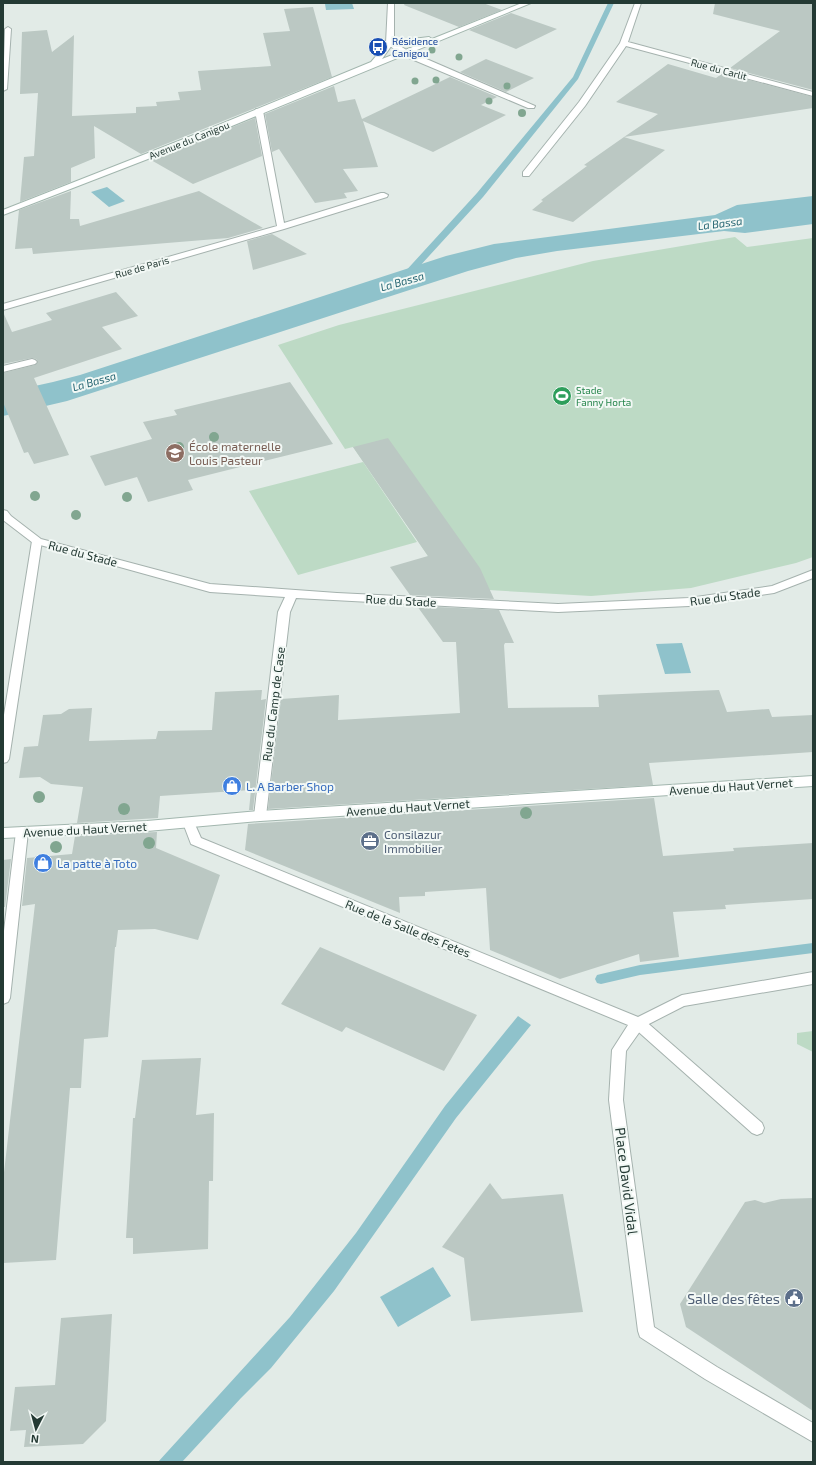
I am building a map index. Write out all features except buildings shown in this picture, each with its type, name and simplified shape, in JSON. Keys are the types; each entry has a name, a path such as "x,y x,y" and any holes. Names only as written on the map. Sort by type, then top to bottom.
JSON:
{"street":[{"path":"374,64 390,43 391,3"},
{"name":"Avenue du Canigou","path":"3,213 528,3"},
{"path":"526,174 582,104 624,43 638,3"},
{"path":"3,89 8,29"},
{"name":"Avenue du Canigou","path":"390,43 439,39"},
{"path":"390,43 405,53 531,106"},
{"name":"Rue du Carlit","path":"624,43 813,94"},
{"path":"259,111 281,227"},
{"name":"Rue de Paris","path":"3,307 384,196"},
{"path":"3,369 32,362"},
{"name":"Rue du Stade","path":"3,513 7,518 37,541 210,588 292,594 558,608 689,602 774,589 813,574"},
{"path":"3,759 37,541"},
{"name":"Rue du Camp de Case","path":"260,816 284,612 292,594"},
{"name":"Avenue du Haut Vernet","path":"3,833 813,781"},
{"name":"Rue de la Salle des Fetes","path":"189,822 196,841 638,1024 757,1128"},
{"path":"3,998 22,832"},
{"name":"Place David Vidal","path":"813,978 682,1001 638,1024 619,1050 616,1100 646,1331 711,1373 813,1434"}],"green space":[{"name":"Stade Fanny Horta","path":"735,237 747,247 813,238 813,557 796,563 691,588 591,596 437,587 428,556 353,447 345,449 278,345 339,325 593,261"},
{"path":"363,462 417,542 298,575 249,491"},
{"path":"813,1031 813,1052 797,1044 797,1033"}],"water":[{"path":"352,3 354,9 326,10 325,4"},
{"path":"107,187 125,201 109,207 91,192"},
{"name":"La Bassa","path":"813,196 813,224 745,233 724,231 557,251 516,258 468,271 67,401 3,416 3,393 80,375 446,256 494,244 715,215 737,205"},
{"path":"682,643 691,673 665,674 656,644"},
{"path":"518,1016 531,1025 456,1118 334,1291 271,1368 182,1462 158,1462 290,1317 356,1233 445,1106"},
{"path":"433,1267 451,1296 398,1327 380,1297"}],"waterway":[{"name":"La Bassa","path":"405,277 480,195 576,78 611,3"},
{"path":"601,979 640,970 813,948"}],"place":[{"name":"Résidence Canigou","path":"378,47"},
{"name":"Stade Fanny Horta","path":"562,396"},
{"name":"École maternelle Louis Pasteur","path":"175,453"},
{"name":"L. A Barber Shop","path":"232,786"},
{"name":"Consilazur Immobilier","path":"370,841"},
{"name":"La patte à Toto","path":"43,863"},
{"name":"Salle des fêtes","path":"794,1298"}]}
